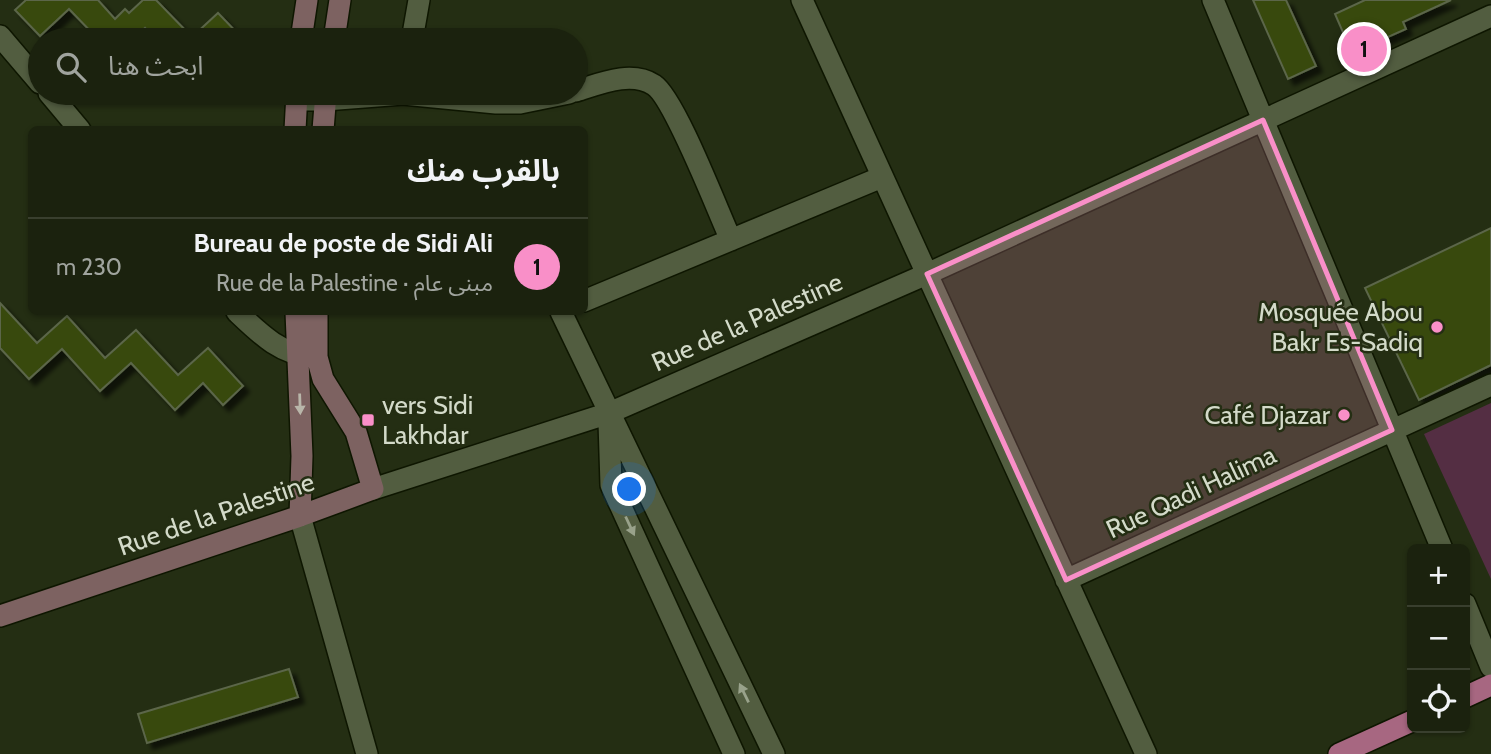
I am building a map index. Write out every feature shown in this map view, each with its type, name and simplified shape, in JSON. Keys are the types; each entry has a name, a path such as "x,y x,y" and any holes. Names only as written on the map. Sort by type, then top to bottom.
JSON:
{"main road":[{"path":"303,28 307,0"},
{"path":"336,28 340,0"},
{"path":"295,126 296,105"},
{"path":"323,126 325,105"},
{"path":"297,315 308,357 356,432 373,489"},
{"path":"300,516 308,357 316,315"},
{"name":"Rue de la Palestine","path":"0,616 373,489"},
{"path":"1470,695 1491,685"},
{"path":"1339,754 1407,723"}],"street":[{"path":"414,28 419,0"},
{"path":"802,0 1146,754"},
{"path":"1213,0 1440,544"},
{"name":"Rue de la Palestine","path":"373,489 609,413 927,274 1491,16"},
{"path":"0,36 28,69"},
{"path":"588,87 616,79 655,85 676,116 731,240"},
{"path":"58,105 77,126"},
{"path":"588,300 882,177"},
{"path":"240,315 265,338 308,357"},
{"path":"562,315 774,754"},
{"name":"Rue Qadi Halima","path":"1066,580 1491,385"},
{"path":"609,413 611,485 734,754"},
{"path":"300,516 368,754"},
{"path":"1466,607 1491,667"}],"highlighted area":[{"path":"1263,120 1392,430 1066,580 927,274"}],"shaded area":[{"path":"1491,403 1491,579 1424,434"}],"building":[{"path":"26,0 98,0 115,19 125,9 129,13 143,0 156,0 183,28 87,28 69,9 49,28 32,28 15,10"},
{"path":"1253,0 1286,0 1316,66 1288,79"},
{"path":"1365,0 1451,0 1403,22 1406,29 1352,53 1335,14"},
{"path":"218,13 232,28 202,28"},
{"name":"Mosquée Abou Bakr Es-Sadiq","path":"1491,228 1491,365 1419,400 1365,288"},
{"path":"0,303 37,343 67,316 105,358 136,330 178,375 208,348 243,386 223,405 203,383 175,410 131,363 100,391 62,349 29,379 0,348"},
{"path":"289,669 298,697 147,743 138,714"}],"place":[{"name":"Bureau de poste de Sidi Ali","path":"1364,49"},
{"name":"Mosquée Abou Bakr Es-Sadiq","path":"1437,327"},
{"name":"Café Djazar","path":"1344,415"},
{"name":"vers Sidi Lakhdar","path":"368,420"}]}
